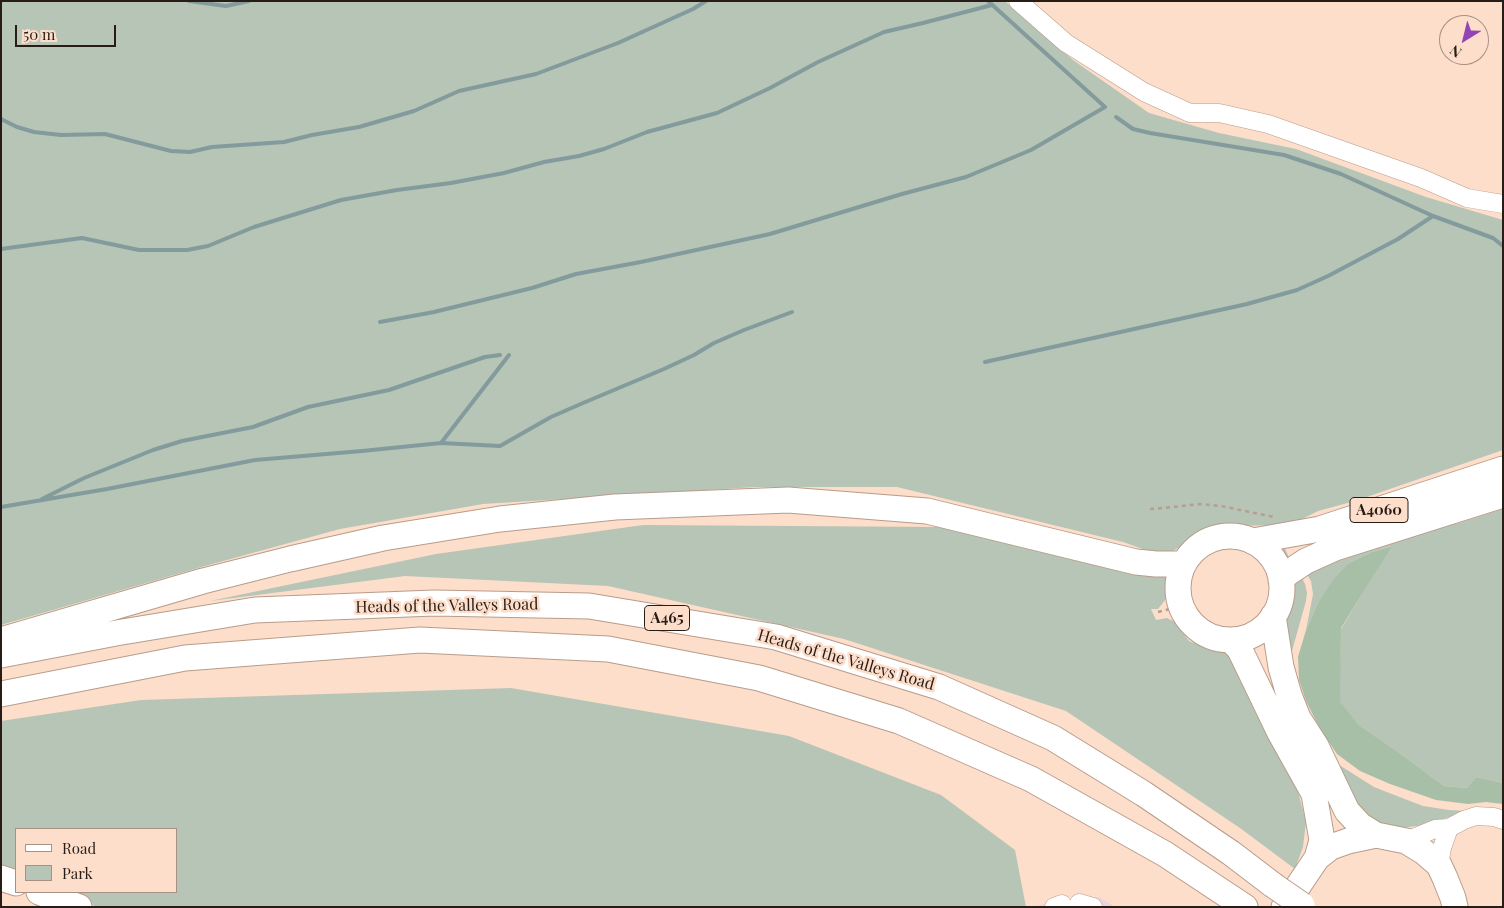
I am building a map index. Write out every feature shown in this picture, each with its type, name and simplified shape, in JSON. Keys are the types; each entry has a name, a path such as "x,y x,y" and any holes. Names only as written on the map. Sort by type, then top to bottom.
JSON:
{"highway":[{"name":"A4060","path":"1253,541 1320,529 1503,469"},
{"name":"A4060","path":"1281,580 1306,561 1335,548 1503,495"},
{"path":"1,640 203,581 383,538 500,519 615,507 788,500 927,511 1136,562 1183,564"},
{"path":"1233,536 1253,541 1266,550 1276,564 1281,580 1282,593 1274,616 1265,626 1243,638 1231,640 1206,634 1195,627 1187,617 1170,609 1178,592 1178,578 1183,564 1195,548 1213,538 1233,536"},
{"name":"Heads of the Valleys Road","path":"1,655 116,633 255,610 434,603 590,606 776,637 939,686 1053,738 1144,794 1231,853 1297,906"},
{"path":"1274,616 1281,667 1289,695 1298,718 1316,746 1347,811 1360,825 1376,835 1406,841 1424,852 1439,865 1448,884 1455,907"},
{"name":"Heads of the Valleys Road","path":"1,694 185,658 420,640 608,648 759,678 899,721 1031,779 1164,854 1245,907"},
{"path":"1231,640 1240,650 1280,733 1314,794 1322,840 1317,858 1297,906"},
{"path":"1317,858 1331,847 1376,835"},
{"path":"1,878 15,883"},
{"path":"42,893 79,907"}],"street":[{"path":"1018,1 1066,43 1144,92 1190,112 1219,113 1268,124 1421,178 1468,198 1503,204"},
{"path":"1406,841 1435,829 1449,828 1476,816 1503,820"},
{"path":"1439,865 1442,848 1449,828"}],"path":[{"path":"1150,509 1200,504 1273,516 1282,520"}],"shaded area":[{"path":"1099,897 1115,907 1032,907 1057,901"}],"green space":[{"path":"1,1 1005,1 1073,60 1149,113 1219,133 1296,149 1426,197 1503,220 1503,450 1355,501 1318,511 1290,525 1210,527 1169,553 1151,552 1123,542 897,487 756,487 483,504 340,529 1,625"},
{"path":"1503,509 1503,783 1476,777 1467,788 1444,786 1359,725 1339,702 1341,629 1391,546 1372,552 1349,563 1317,605 1306,630 1313,594 1311,581 1306,573 1455,518 1456,524"},
{"path":"643,525 941,527 1167,575 1166,599 1158,609 1151,609 1156,620 1167,618 1175,622 1189,641 1224,652 1238,664 1245,691 1273,747 1296,784 1306,822 1303,847 1295,869 1240,828 1066,711 844,639 608,586 405,576 210,601 436,554"},
{"path":"1284,546 1290,560 1285,565 1275,549"},
{"path":"1392,546 1341,628 1340,702 1359,725 1444,786 1467,788 1476,777 1503,783 1503,804 1486,802 1468,804 1436,800 1360,771 1337,754 1320,729 1306,701 1299,680 1298,657 1306,630 1317,605 1333,580 1349,563 1372,552"},
{"path":"1301,576 1307,593 1306,601 1290,658 1286,633 1286,608 1294,584"},
{"path":"511,688 789,736 941,795 1015,850 1026,907 98,907 57,893 178,893 178,828 15,828 15,878 1,872 1,721 141,700"},
{"path":"1336,763 1374,787 1423,806 1467,811 1425,825 1401,828 1382,826 1357,807"}],"waterway":[{"path":"189,1 226,6 249,1"},
{"path":"1,119 17,127 34,132 61,135 105,134 171,151 190,152 212,147 284,142 359,127 414,111 459,91 536,74 618,43 693,9 706,1"},
{"path":"988,1 1105,107"},
{"path":"1,249 82,238 139,250 187,250 208,246 254,227 341,200 451,183 579,156 604,149 647,132 717,113 770,88 818,62 884,32 992,5"},
{"path":"380,322 434,312 532,288 576,274 770,234 902,194 966,177 1031,150 1105,107"},
{"path":"1116,117 1133,129 1150,133 1284,155 1341,174 1433,216 1493,238 1503,246"},
{"path":"985,362 1247,304 1297,290 1398,239 1433,216"},
{"path":"1,507 107,489 255,460 441,443 500,446 551,417 664,369 714,343 792,312"},
{"path":"42,499 84,478 153,450 182,441 253,427 308,407 389,390 485,357 500,355"},
{"path":"441,443 509,355"}]}
